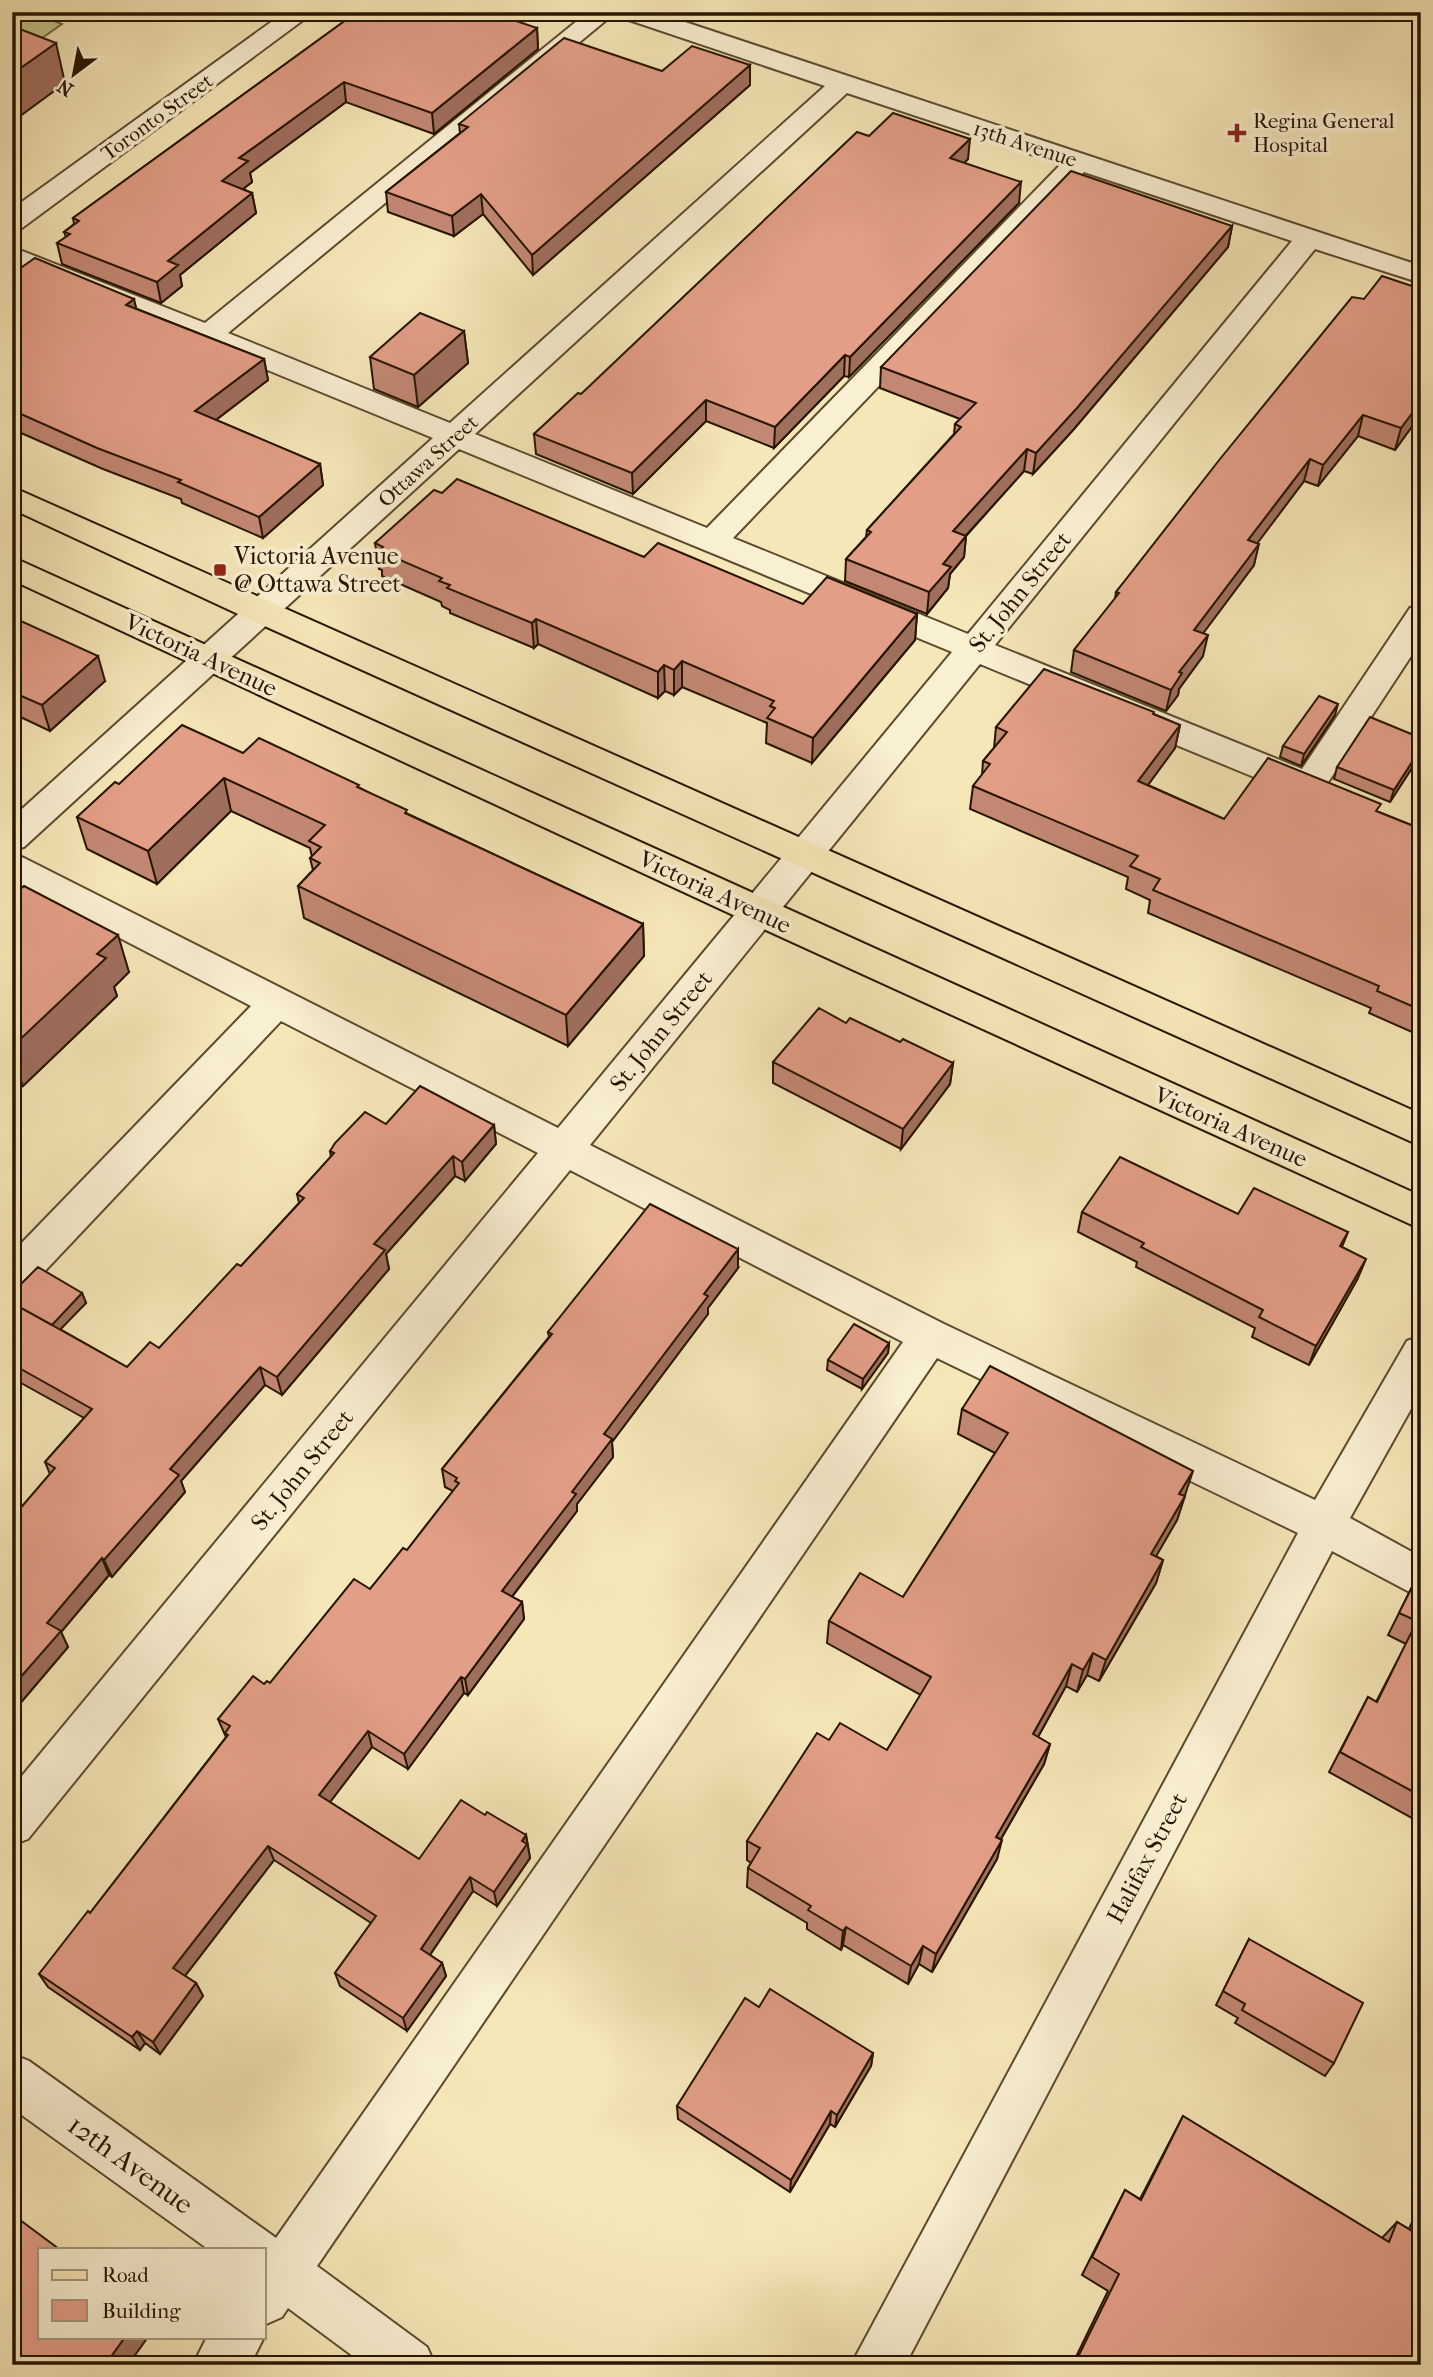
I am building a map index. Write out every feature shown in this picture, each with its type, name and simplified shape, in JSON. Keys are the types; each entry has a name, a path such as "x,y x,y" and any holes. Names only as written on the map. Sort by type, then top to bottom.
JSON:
{"main road":[{"path":"12,497 804,856 1421,1130"},
{"name":"Victoria Avenue","path":"12,567 758,912 1421,1213"}],"street":[{"name":"Toronto Street","path":"12,222 302,12"},
{"path":"208,335 604,12"},
{"name":"13th Avenue","path":"629,12 1421,275"},
{"name":"Ottawa Street","path":"12,838 842,83"},
{"path":"712,541 1078,162"},
{"name":"St. John Street","path":"12,1823 1309,239"},
{"path":"12,255 1321,790 1421,616"},
{"path":"12,867 930,1336 1324,1525 1421,1579"},
{"path":"12,1279 277,1002"},
{"path":"266,2269 393,2117 930,1336"},
{"name":"Halifax Street","path":"877,2365 1324,1525 1421,1353"},
{"name":"12th Avenue","path":"12,2078 236,2248"},
{"name":"12th Avenue","path":"266,2271 409,2365"},
{"path":"219,2365 237,2338"}],"shaded area":[{"path":"12,12 30,12 62,24 32,45 12,37"}],"building":[{"path":"357,12 490,12 537,28 432,113 344,82 239,158 248,161 222,181 252,193 168,261 178,265 157,282 57,243 70,234 64,232 79,221 73,218"},
{"path":"12,26 56,43 12,74"},
{"path":"564,38 662,71 692,46 750,65 532,255 481,194 452,216 386,192 468,127 459,124"},
{"path":"893,113 970,139 950,158 1021,182 850,357 845,355 775,427 706,400 632,473 534,434 578,393 581,394 857,132 869,136"},
{"path":"1071,171 1232,226 1036,453 1027,449 953,531 966,536 943,564 951,567 929,592 846,559 871,532 867,530 961,427 955,424 976,403 881,367"},
{"path":"35,258 134,299 126,305 264,359 195,411 320,464 259,517 178,482 181,480 97,448 12,410 12,274"},
{"path":"1382,276 1421,289 1421,404 1401,428 1363,415 1323,465 1310,459 1248,540 1259,544 1194,630 1208,635 1179,672 1182,673 1171,690 1074,650 1220,459 1352,297 1364,299"},
{"path":"420,313 464,331 414,375 370,357"},
{"path":"457,479 644,557 658,543 803,604 827,577 917,614 813,738 767,718 775,708 770,706 774,701 682,661 674,670 664,665 658,672 536,619 532,623 447,588 450,585 439,581 442,578 379,551 383,547 375,543 434,490 442,493"},
{"path":"12,617 98,656 42,705 12,692"},
{"path":"1044,669 1154,712 1153,714 1180,725 1138,781 1224,819 1268,758 1381,804 1376,811 1421,829 1421,1010 1377,991 1379,986 1153,890 1160,879 1130,866 1138,856 973,786 990,764 983,761 1007,732 996,727"},
{"path":"1319,696 1338,704 1304,754 1283,746"},
{"path":"1370,717 1421,738 1421,748 1394,790 1337,767"},
{"path":"182,725 243,753 259,738 359,785 357,787 407,810 405,813 643,924 566,1015 298,886 320,863 310,858 321,847 309,841 325,825 224,778 148,851 77,817 115,782 119,784"},
{"path":"24,886 118,935 97,954 106,958 12,1047 12,896"},
{"path":"819,1008 846,1023 850,1018 953,1063 903,1129 773,1062"},
{"path":"420,1086 494,1125 462,1162 453,1156 374,1244 385,1250 277,1377 260,1367 170,1469 179,1475 104,1560 102,1558 47,1623 61,1631 12,1687 12,1518 55,1468 45,1462 92,1409 12,1364 12,1309 16,1305 127,1367 150,1342 159,1348 237,1264 241,1266 304,1198 297,1194 334,1153 330,1151 335,1143 365,1112 386,1124"},
{"path":"1120,1157 1238,1214 1254,1188 1348,1232 1340,1246 1366,1259 1316,1346 1259,1317 1263,1310 1141,1247 1144,1243 1082,1212"},
{"path":"650,1204 738,1249 704,1294 708,1296 604,1434 612,1439 572,1492 576,1494 502,1591 522,1602 465,1679 461,1677 404,1754 368,1731 319,1795 419,1859 461,1800 526,1835 522,1841 527,1844 494,1892 470,1877 421,1949 442,1963 403,2018 335,1973 376,1916 268,1846 173,1968 196,1983 153,2042 137,2031 132,2037 39,1974 88,1911 90,1913 228,1735 225,1733 230,1726 218,1719 253,1676 264,1684 267,1681 270,1683 354,1579 370,1589 403,1548 407,1550 459,1483 455,1481 457,1478 442,1469 552,1334 548,1332"},
{"path":"38,1267 82,1293 52,1325 12,1303 12,1293"},
{"path":"854,1324 889,1343 863,1379 828,1360"},
{"path":"990,1366 1193,1471 1179,1494 1185,1496 1151,1554 1163,1560 1106,1660 1093,1653 1083,1670 1072,1664 1033,1734 1050,1744 996,1837 1002,1840 936,1954 923,1946 911,1966 846,1927 843,1931 808,1910 811,1906 748,1868 760,1848 747,1841 817,1733 829,1740 840,1723 887,1750 931,1677 829,1621 860,1573 903,1597 1008,1433 962,1409"},
{"path":"1420,1571 1421,1796 1340,1752 1368,1697 1377,1702 1417,1621 1399,1613"},
{"path":"1249,1939 1363,2003 1334,2063 1242,2010 1245,2004 1223,1991"},
{"path":"770,1989 873,2053 837,2115 831,2111 791,2180 677,2106 745,1998 759,2007"},
{"path":"1183,2116 1389,2242 1397,2222 1417,2234 1421,2225 1421,2365 1074,2365 1119,2274 1092,2257 1125,2190 1141,2200"},
{"path":"12,2214 58,2248 38,2248 38,2338 124,2338 105,2365 12,2365"}],"place":[{"name":"Regina General Hospital","path":"1237,133"},
{"name":"Victoria Avenue @ Ottawa Street","path":"220,570"}]}
